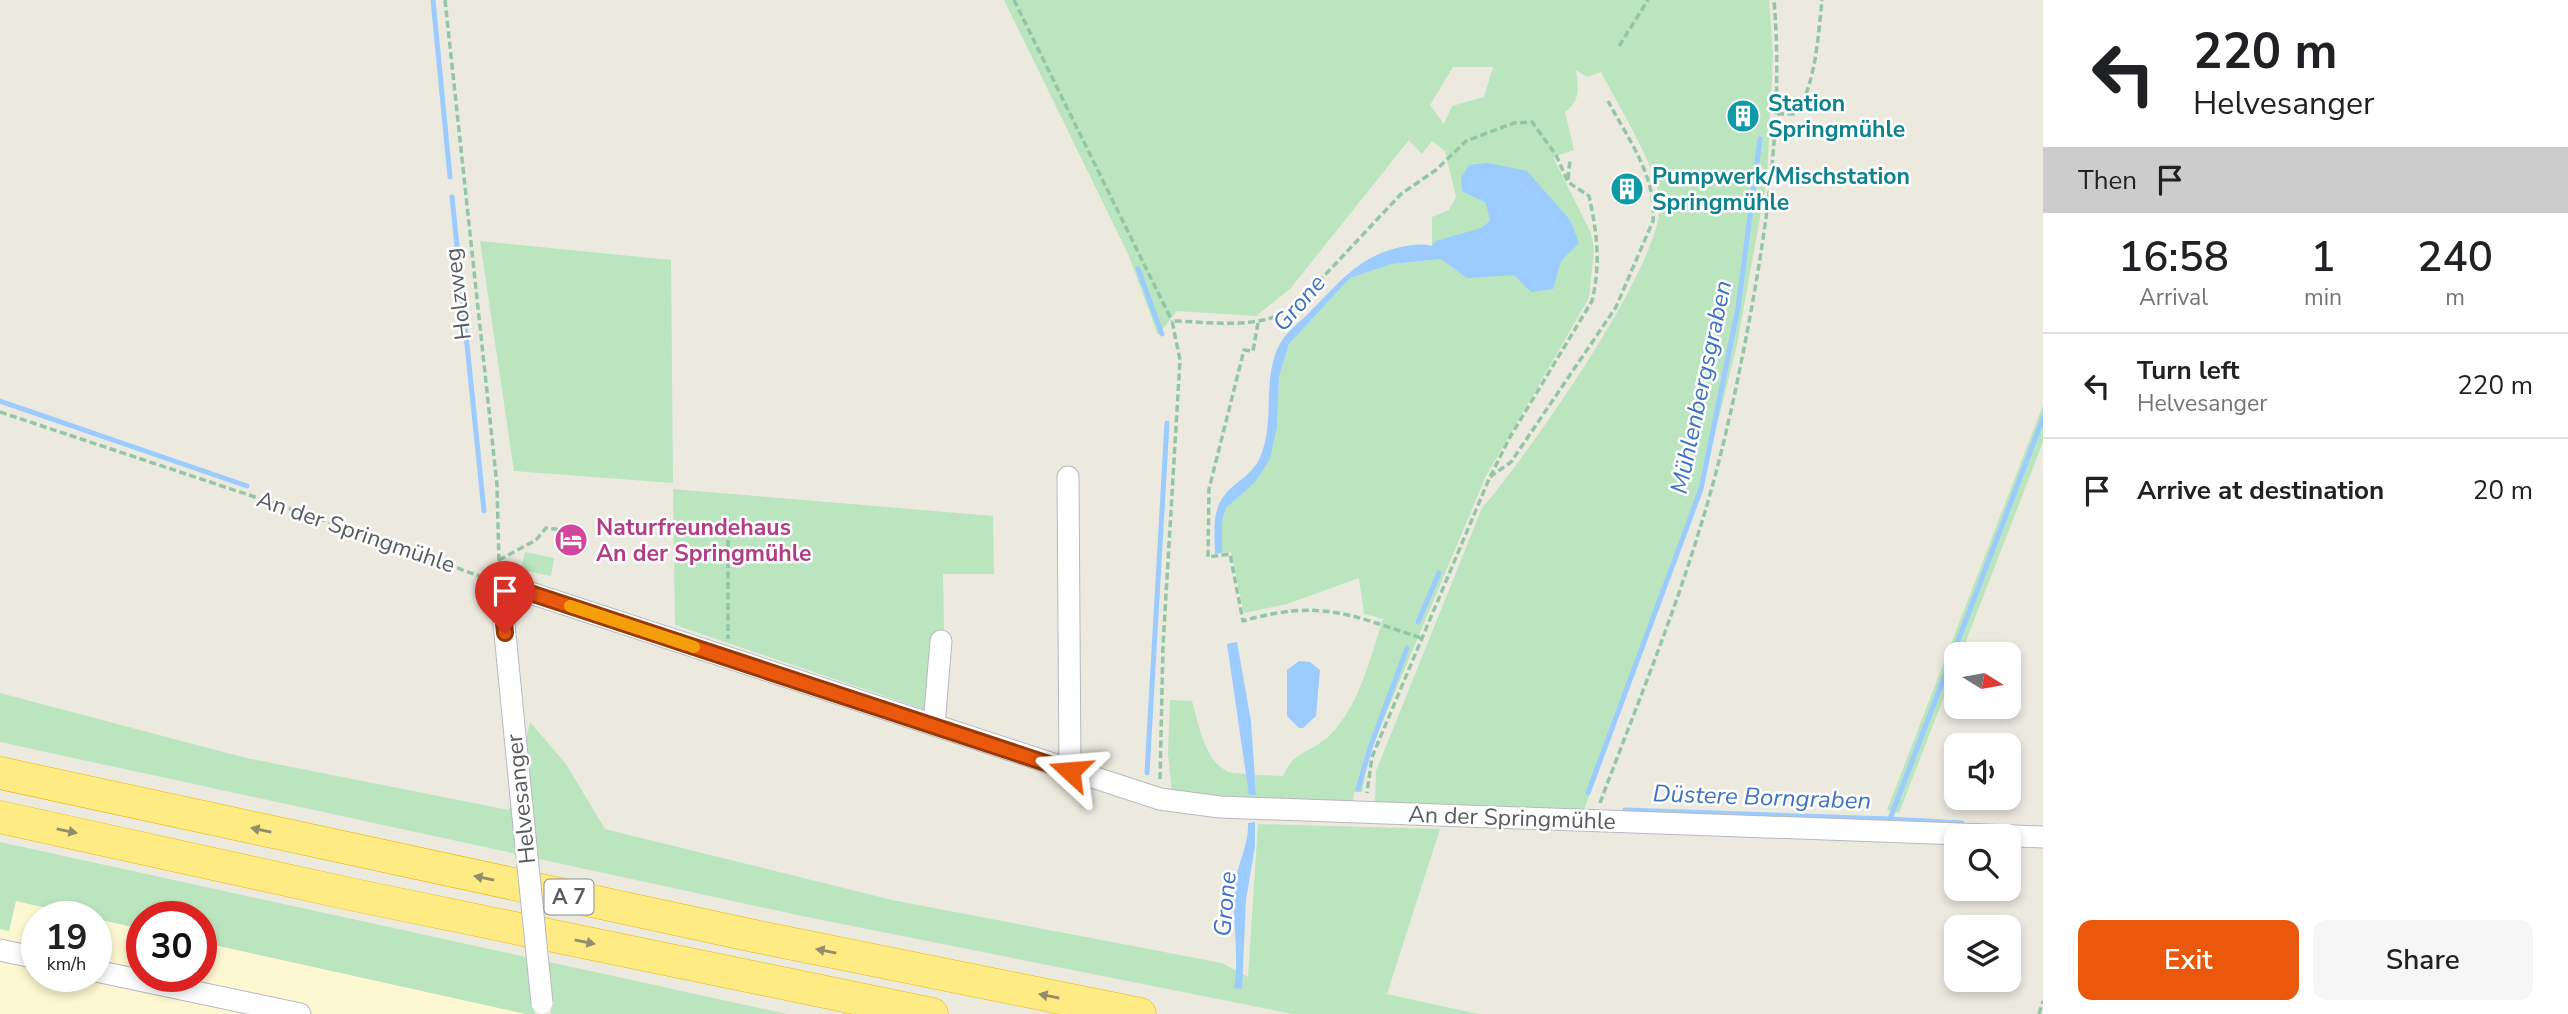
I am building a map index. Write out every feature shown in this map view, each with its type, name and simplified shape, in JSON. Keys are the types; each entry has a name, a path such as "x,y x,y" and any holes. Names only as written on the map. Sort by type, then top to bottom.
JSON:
{"highway":[{"name":"A 7","path":"0,773 754,936 1140,1014"},
{"name":"A 7","path":"0,817 364,897 932,1014"}],"street":[{"path":"1068,477 1070,771"},
{"name":"An der Springmühle","path":"500,583 1160,799 1220,807 2043,837"},
{"name":"Helvesanger","path":"500,583 542,1008"},
{"path":"934,725 942,641"},
{"path":"0,950 21,955"},
{"path":"112,974 300,1014"}],"path":[{"name":"Holzweg","path":"445,0 497,485 500,583"},
{"path":"1014,0 1172,321 1180,360 1163,645 1160,799"},
{"path":"1619,46 1648,0"},
{"path":"1593,821 1679,594 1715,477 1758,271 1772,181 1779,54 1774,0"},
{"path":"1777,114 1797,114 1804,102 1818,47 1822,0"},
{"path":"1489,479 1511,462 1604,326 1654,221 1655,205 1649,179 1608,101"},
{"path":"1172,321 1258,322 1275,318 1293,309 1401,194 1436,170 1466,141 1514,123 1532,122 1556,155 1568,181 1589,196 1598,235 1598,276 1592,301 1510,437 1489,479 1373,757 1368,813"},
{"path":"1568,181 1570,160"},
{"path":"1258,322 1253,351 1244,349 1209,489 1208,556 1230,554 1243,621 1292,608 1320,609 1349,614 1421,638"},
{"name":"An der Springmühle","path":"0,412 318,518 500,583"},
{"path":"728,519 728,658"},
{"path":"499,560 536,540 546,528 563,530"},
{"path":"2039,1014 2043,1001"}],"shaded area":[{"path":"0,898 21,903 21,992 112,992 112,922 126,926 126,992 217,992 217,946 526,1014 0,1014"}],"green space":[{"path":"1004,0 1769,0 1773,55 1767,179 1737,345 1701,489 1584,810 1375,802 1376,771 1482,508 1529,448 1589,360 1640,269 1655,231 1660,202 1652,171 1601,72 1587,77 1576,70 1576,99 1565,112 1574,150 1553,157 1591,233 1594,249 1589,298 1486,476 1369,754 1362,792 1354,792 1353,803 1172,793 1168,754 1170,700 1192,701 1203,739 1212,757 1227,771 1247,774 1250,795 1256,794 1255,775 1283,776 1293,760 1331,734 1350,709 1383,619 1364,614 1359,578 1287,604 1244,613 1231,552 1222,553 1222,521 1226,508 1241,493 1277,427 1279,377 1289,344 1350,278 1392,264 1440,259 1432,252 1432,217 1449,210 1456,197 1445,151 1432,141 1422,154 1409,140 1290,289 1256,316 1177,311 1158,335 1129,256","holes":["1453,67 1493,67 1484,97 1452,106 1444,124 1430,105"]},
{"path":"480,241 671,260 673,483 514,471"},
{"path":"2043,405 2043,442 1966,642 1952,642"},
{"path":"673,489 993,516 994,574 943,574 944,633 929,711 675,625"},
{"path":"525,552 554,558 551,576 521,570"},
{"path":"1944,662 1944,697 1899,813 1887,810"},
{"path":"0,693 246,758 509,810 530,722 566,764 605,829 892,900 1222,963 1248,977 1258,824 1440,829 1387,994 1478,1014 1293,1014 807,917 0,742"},
{"path":"0,842 787,1014 551,1014 547,976 530,973 535,1014 526,1014 217,946 217,901 126,901 126,925 112,922 112,901 16,901 9,931 0,929"}],"water":[{"path":"1488,163 1527,171 1570,220 1579,243 1561,261 1553,289 1531,292 1514,275 1467,278 1441,259 1392,264 1350,278 1289,344 1279,377 1277,427 1270,459 1255,482 1226,508 1222,521 1222,553 1215,554 1218,506 1229,490 1254,467 1265,443 1272,367 1284,337 1339,282 1372,257 1401,247 1421,244 1432,246 1436,241 1481,228 1490,221 1486,203 1462,191 1461,178 1469,165"},
{"path":"1237,642 1251,721 1256,795 1249,795 1227,644"},
{"path":"1299,661 1310,662 1320,670 1316,716 1303,728 1299,728 1287,716 1287,670"},
{"path":"1255,822 1255,846 1246,900 1242,989 1234,988 1235,883 1247,838 1248,823"}],"waterway":[{"path":"433,0 450,177"},
{"name":"Mühlenbergsgraben","path":"1588,793 1701,489 1738,308 1760,139"},
{"path":"452,197 484,511"},
{"path":"1138,269 1162,334"},
{"path":"0,401 247,486"},
{"name":"Düstere Borngraben","path":"1625,810 1890,819 2043,418"},
{"path":"1147,773 1167,423"},
{"path":"1418,622 1439,573"},
{"path":"1358,789 1370,748 1407,648"},
{"path":"1890,819 1962,823"}],"slow traffic":[{"path":"570,606 694,647"}],"place":[{"name":"Station Springmühle","path":"1743,116"},
{"name":"Pumpwerk/Mischstation Springmühle","path":"1627,189"},
{"name":"Naturfreundehaus An der Springmühle","path":"571,540"}],"route":[{"path":"505,633 500,583 1070,771"}],"water label":[{"name":"Grone","path":"1299,303"},
{"name":"Grone","path":"1225,904"}]}
